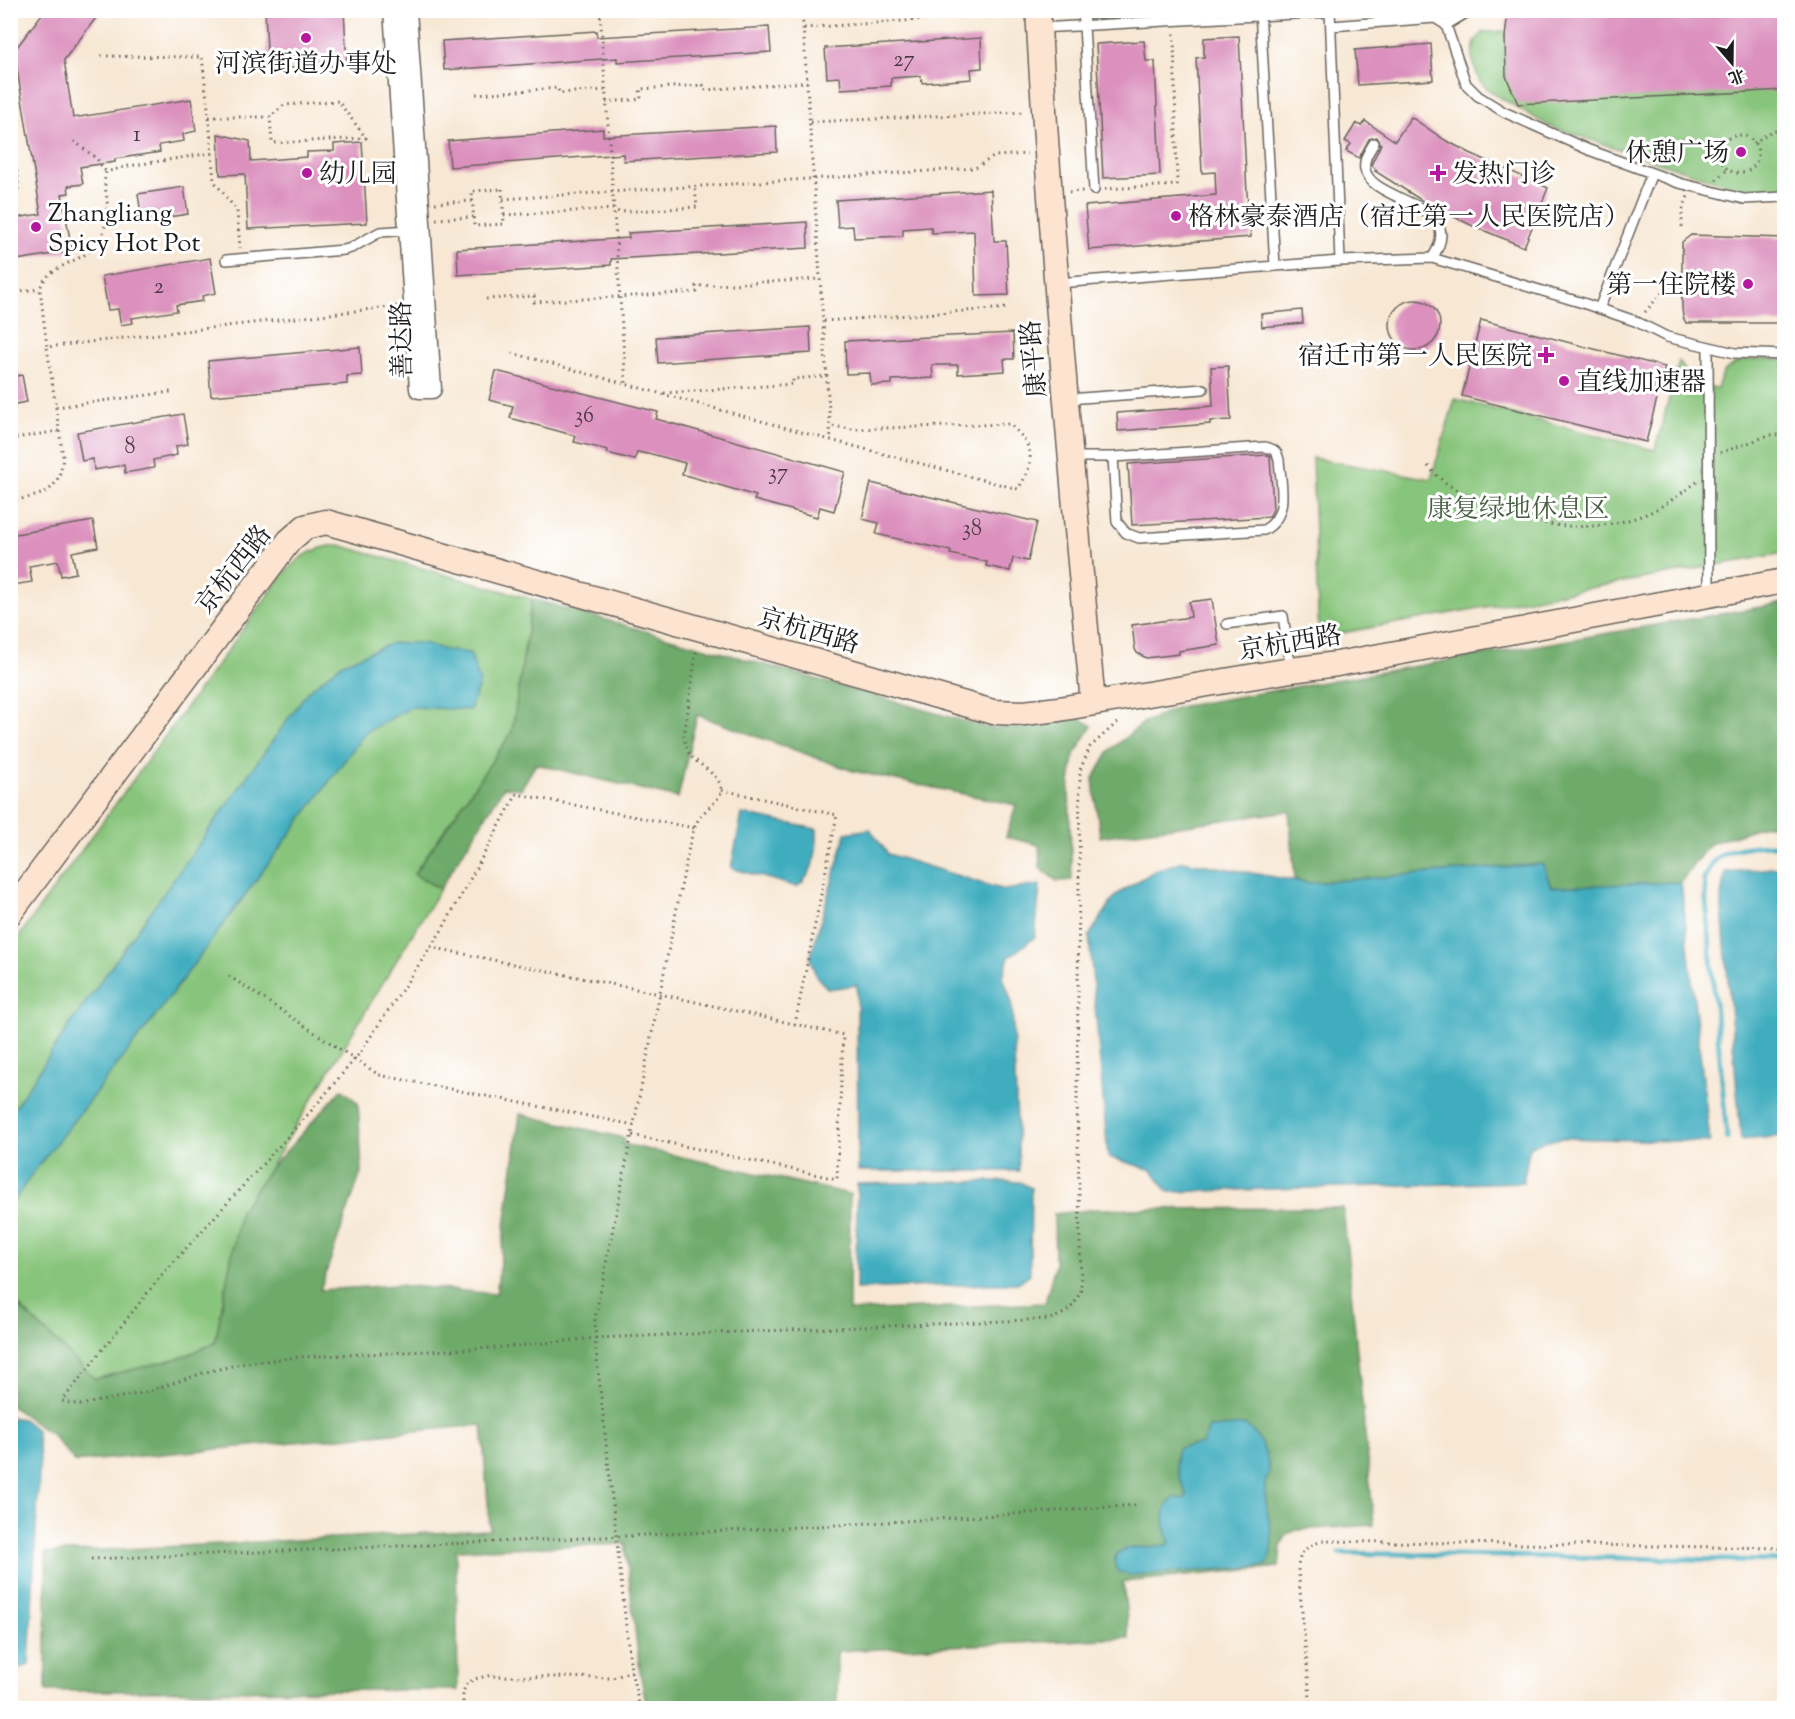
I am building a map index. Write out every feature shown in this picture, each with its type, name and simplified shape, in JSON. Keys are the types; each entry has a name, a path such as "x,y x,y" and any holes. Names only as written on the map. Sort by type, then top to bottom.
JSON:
{"street":[{"name":"善达路","path":"393,10 417,221 432,389 419,389 413,305 417,221 407,10"},
{"name":"康平路","path":"1038,19 1065,399 1092,703"},
{"name":"京杭西路","path":"10,913 289,541 305,527 326,522 993,712 1023,713 1337,664 1785,581"}],"lane":[{"path":"1083,10 1095,190"},
{"path":"1446,25 1471,10"},
{"path":"1038,19 1084,26 1260,13 1330,11 1340,261"},
{"path":"1260,13 1275,266"},
{"path":"1331,26 1435,18 1446,25 1466,84 1478,96 1546,132 1589,150 1692,186 1744,199 1785,197"},
{"path":"1374,143 1365,161 1365,169 1369,178 1422,209 1436,221 1441,235 1440,247 1432,258"},
{"path":"1599,309 1652,173"},
{"path":"226,260 344,250 375,234 417,221"},
{"path":"1056,284 1340,261 1432,258 1635,321 1666,337 1735,353 1785,355"},
{"path":"1708,347 1709,595"},
{"path":"1065,399 1203,389"},
{"path":"1070,457 1113,457 1265,447 1273,449 1280,460 1282,506 1280,515 1277,521 1264,530 1139,538 1126,533 1117,522 1113,457"},
{"path":"1227,624 1283,616 1291,670"}],"path":[{"path":"600,10 626,384"},
{"path":"802,10 831,440"},
{"path":"804,28 987,15"},
{"path":"1049,194 1178,184 1174,21"},
{"path":"101,56 202,57 214,181 237,211 241,259"},
{"path":"606,102 641,99 640,89 703,84 704,90 807,82"},
{"path":"476,94 558,88 559,93 605,90"},
{"path":"209,117 270,117 284,105 338,101 366,138 272,143 270,117"},
{"path":"810,122 1044,111"},
{"path":"10,129 18,189 10,197"},
{"path":"1754,142 1768,133 1785,129"},
{"path":"1738,135 1750,138 1754,142 1758,154 1754,166 1737,173 1726,167 1720,156 1723,144 1727,140 1738,135"},
{"path":"74,141 97,159 106,172"},
{"path":"106,172 129,166 212,153"},
{"path":"503,199 975,168 995,156 1047,153"},
{"path":"10,501 45,492 56,484 61,473 63,457 40,289 47,276 77,260 97,245 105,227 107,203 104,177 106,172"},
{"path":"1682,226 1682,212 1692,186"},
{"path":"504,214 613,209 619,212 697,207 695,188"},
{"path":"502,189 503,199 504,224 474,226 472,191 502,189"},
{"path":"417,221 472,201"},
{"path":"417,221 474,217"},
{"path":"486,299 534,296 534,302 620,297 697,292 696,286 820,279"},
{"path":"10,292 40,289"},
{"path":"1635,321 1662,294"},
{"path":"47,346 413,305"},
{"path":"823,322 1008,308"},
{"path":"512,353 1018,489 1028,474 1031,462 1026,441 1009,424 854,429 830,426"},
{"path":"661,394 793,384 793,379 827,376"},
{"path":"56,407 171,392"},
{"path":"10,439 59,431"},
{"path":"1708,461 1718,454 1770,435 1785,435"},
{"path":"1428,466 1444,483 1492,508 1563,526 1612,524 1647,514 1708,475"},
{"path":"640,1708 631,1671 595,1319 694,828 701,816 719,798 722,790 718,779 693,759 686,750 684,736 699,628"},
{"path":"694,828 517,794 442,930 355,1059 312,1110 160,1277 62,1401 80,1405 147,1392 206,1372 245,1363 299,1357 493,1348 596,1338 1050,1319 1067,1313 1075,1305 1081,1290 1077,1095 1080,771 1090,747 1123,717"},
{"path":"722,790 837,815 795,1024"},
{"path":"430,947 660,994 843,1035 837,1179 632,1135"},
{"path":"229,976 379,1075 634,1125"},
{"path":"91,1558 954,1519 1136,1505"},
{"path":"1311,1708 1298,1569 1299,1556 1308,1546 1322,1542 1785,1548"},
{"path":"463,1708 465,1685 474,1679 488,1676 613,1678 631,1671"}],"green space":[{"path":"1506,31 1506,76 1784,90 1784,190 1737,188 1549,126 1499,97 1479,80 1472,58 1475,41 1484,32"},
{"name":"康复绿地休息区","path":"1784,359 1784,553 1319,637 1312,458 1431,479 1455,399 1655,450 1679,361 1696,388 1717,388 1721,377 1731,366 1745,360"},
{"path":"339,545 532,599 512,732 414,874 440,889 269,1170 240,1211 215,1343 183,1357 95,1379 11,1298 11,947 282,576 294,563 307,554 321,548"},
{"path":"532,599 989,728 1022,727 1080,718 1092,726 1074,755 1069,790 1072,880 1057,881 1040,868 1039,845 1006,837 1016,805 853,771 697,715 678,798 536,764 521,789 504,787 440,889 414,874 512,732"},
{"path":"1784,603 1784,824 1765,825 1709,844 1681,882 1551,888 1543,864 1309,883 1295,880 1289,811 1100,837 1093,779 1110,750 1143,723 1178,707"},
{"path":"342,1089 358,1103 362,1170 320,1290 398,1285 496,1294 520,1114 624,1138 623,1144 850,1194 849,1311 1045,1303 1055,1265 1054,1214 1097,1209 1343,1208 1374,1525 1297,1530 1287,1534 1281,1547 1279,1567 1123,1582 1129,1638 837,1651 837,1708 647,1708 640,1672 625,1544 456,1550 458,1690 46,1691 46,1553 490,1530 482,1425 75,1462 52,1435 11,1406 10,1298 95,1379 183,1357 215,1343 240,1211 269,1170"}],"water":[{"path":"392,643 424,643 445,650 470,653 480,682 470,710 411,707 365,733 157,1014 29,1178 11,1206 11,1113 71,1023 308,691 343,663"},
{"path":"742,814 817,829 814,861 807,876 797,887 731,868"},
{"path":"870,829 888,854 1004,890 1040,885 1035,937 1009,957 1003,976 1012,1003 1019,1171 858,1171 857,985 828,989 816,976 810,958 846,833"},
{"path":"1183,861 1309,883 1543,864 1551,887 1681,882 1710,1142 1560,1138 1530,1146 1523,1182 1168,1192 1152,1170 1108,1157 1089,936 1116,895 1154,871"},
{"path":"1784,867 1784,1136 1741,1140 1721,896 1725,872"},
{"path":"1020,1182 1031,1188 1030,1274 1018,1283 856,1289 857,1184"},
{"path":"11,1417 23,1419 36,1430 40,1455 29,1665 11,1671"},
{"path":"1245,1425 1261,1444 1269,1468 1265,1496 1272,1544 1267,1564 1256,1567 1130,1575 1117,1571 1115,1561 1117,1554 1123,1550 1170,1544 1164,1519 1166,1508 1174,1497 1182,1499 1187,1496 1177,1467 1178,1448 1202,1444 1209,1428"}],"building":[{"path":"45,10 102,10 64,60 73,118 191,99 196,131 183,134 184,141 159,145 160,152 80,167 83,184 68,186 69,193 62,194 72,251 10,261 10,219 41,214 14,51"},
{"name":"河滨街道办事处","path":"265,10 344,10 347,65 268,69"},
{"path":"1508,10 1785,10 1785,90 1518,104 1506,76 1505,38"},
{"path":"769,27 771,52 617,62 617,58 444,70 442,41 596,31 597,37"},
{"path":"1239,36 1251,237 1089,250 1085,206 1216,195 1215,172 1202,173 1196,58 1204,57 1204,38"},
{"path":"981,38 982,68 971,69 972,79 922,83 921,76 891,78 891,86 841,89 840,77 827,78 825,48"},
{"path":"1144,41 1146,61 1155,61 1160,175 1103,178 1096,44"},
{"path":"1431,44 1433,80 1358,85 1355,50"},
{"path":"1411,117 1445,140 1470,153 1548,188 1524,247 1429,205 1375,171 1377,170 1371,165 1381,144 1377,137 1369,139 1359,158 1346,151 1351,144 1345,141 1356,123 1361,126 1365,121 1395,141"},
{"path":"776,126 777,152 624,161 623,154 450,167 448,141 603,129 603,136"},
{"path":"218,134 250,141 251,161 307,157 307,152 334,151 334,144 362,142 367,223 248,229 245,174 220,175"},
{"path":"184,187 188,214 142,221 138,194"},
{"path":"991,190 994,241 1006,241 1009,295 976,296 974,231 932,233 931,227 903,229 903,236 854,238 853,226 838,227 836,200"},
{"path":"807,222 808,248 611,259 611,265 458,275 457,249 629,238 628,233"},
{"name":"第一住院楼","path":"1691,235 1785,238 1785,323 1686,323 1682,308 1682,242"},
{"path":"210,258 216,293 202,296 203,301 176,305 177,311 132,318 133,323 121,325 118,309 108,310 102,276"},
{"path":"1415,300 1424,302 1435,311 1440,325 1438,334 1429,345 1415,350 1406,348 1395,339 1390,325 1392,316 1401,305"},
{"path":"1302,310 1303,323 1262,327 1261,314"},
{"name":"直线加速器","path":"1481,320 1665,367 1646,442 1462,396"},
{"path":"810,327 811,353 658,363 656,337"},
{"path":"1013,333 1014,359 1004,359 1005,371 958,374 958,365 932,365 933,378 892,380 892,384 871,385 870,373 846,374 845,341"},
{"path":"360,347 362,375 347,376 347,384 211,396 208,361"},
{"path":"1228,366 1231,420 1210,421 1210,424 1118,431 1117,413 1213,406 1211,367"},
{"path":"496,371 658,412 656,419 845,472 834,511 820,507 817,517 754,500 756,496 682,474 685,463 648,453 637,452 635,460 607,453 608,450 574,442 576,436 510,418 513,406 489,400"},
{"path":"22,375 27,402 10,405 10,377"},
{"path":"183,414 188,444 176,446 177,455 153,460 154,468 125,473 124,465 94,470 93,459 82,461 77,432"},
{"path":"1270,456 1273,509 1269,517 1132,525 1128,464"},
{"path":"871,483 1037,522 1028,561 1013,558 1010,571 986,566 987,562 950,554 951,551 876,534 879,523 862,519"},
{"path":"93,521 98,547 72,552 76,573 61,576 58,561 29,566 32,582 13,585 10,572 10,535"},
{"path":"1212,599 1219,645 1179,651 1179,654 1146,658 1137,653 1132,625 1191,617 1189,602"}],"waterway":[{"path":"1727,1138 1704,879 1715,860 1727,852 1752,846 1784,845"},
{"path":"1339,1553 1784,1561"}],"place":[{"name":"河滨街道办事处","path":"306,38"},
{"name":"休憩广场","path":"1741,152"},
{"name":"幼儿园","path":"307,173"},
{"name":"发热门诊","path":"1438,173"},
{"name":"格林豪泰酒店（宿迁第一人民医院店）","path":"1176,216"},
{"name":"Zhangliang Spicy Hot Pot","path":"36,227"},
{"name":"第一住院楼","path":"1748,284"},
{"name":"宿迁市第一人民医院","path":"1546,355"},
{"name":"直线加速器","path":"1564,381"}]}
